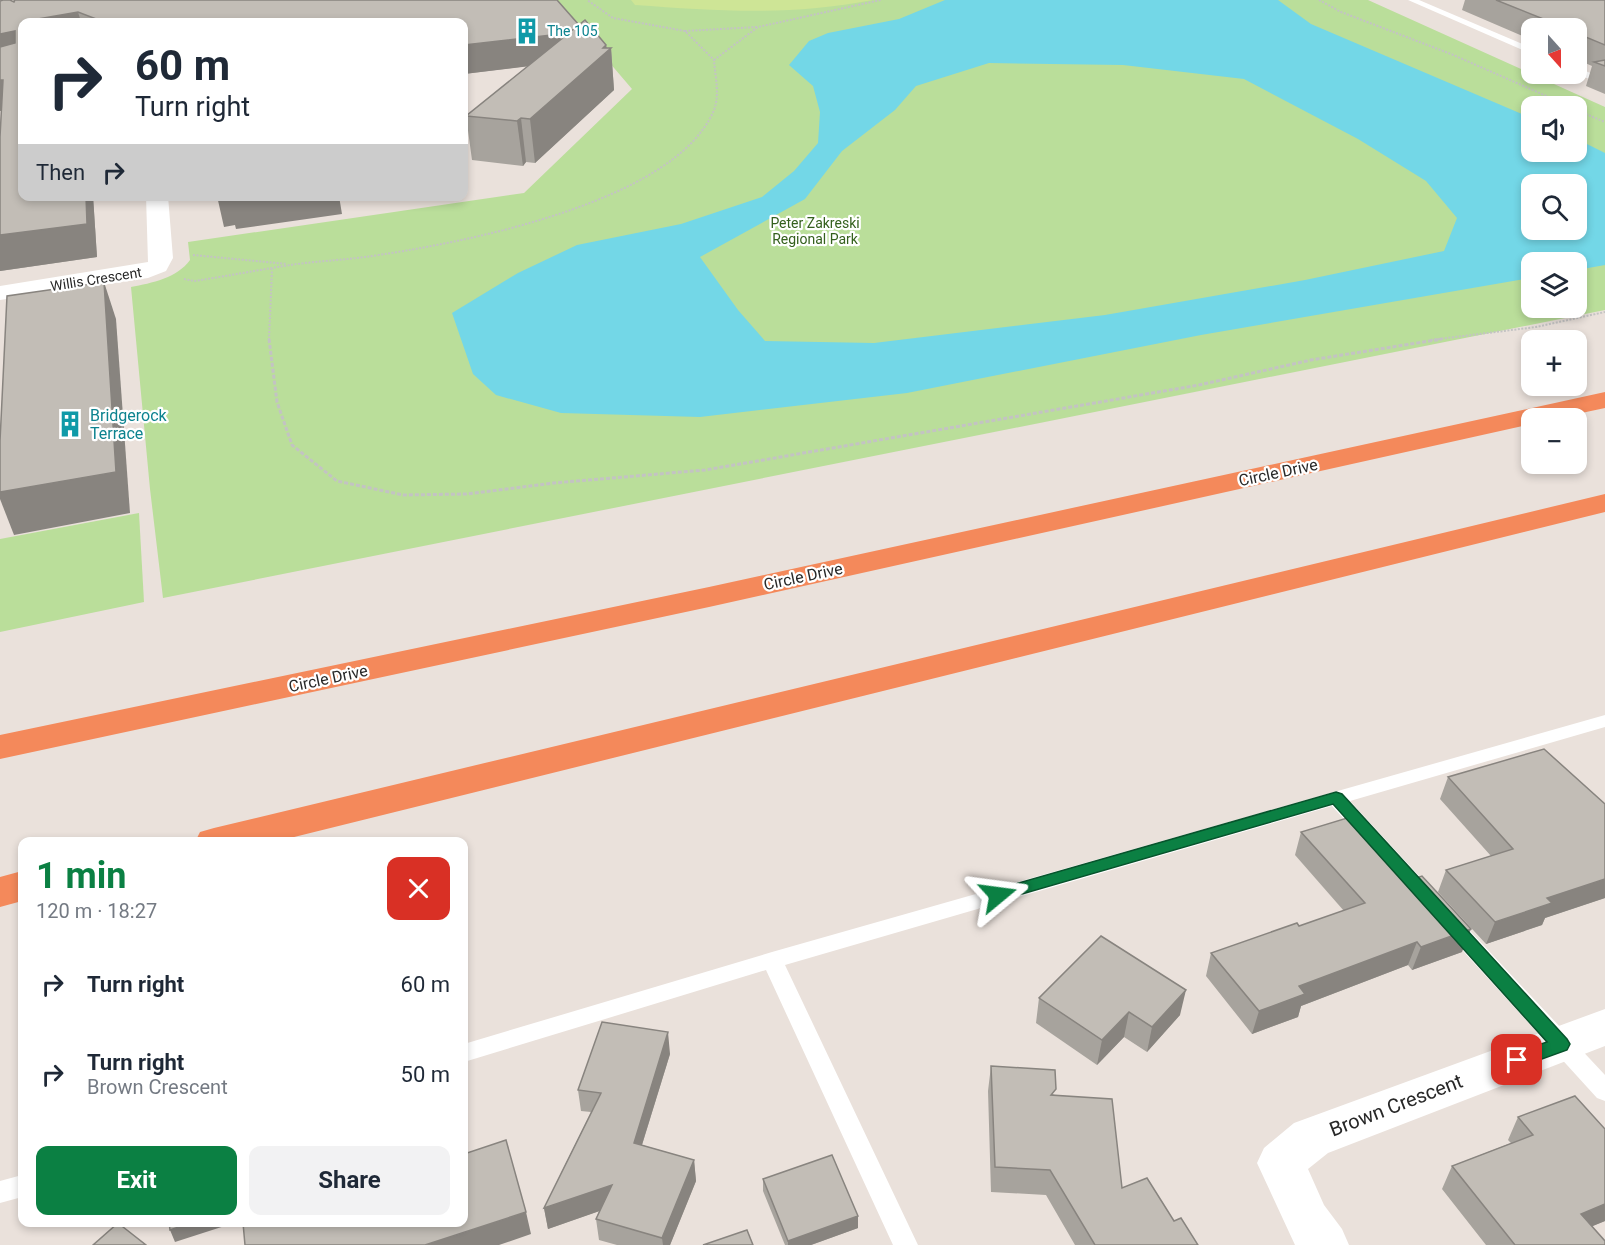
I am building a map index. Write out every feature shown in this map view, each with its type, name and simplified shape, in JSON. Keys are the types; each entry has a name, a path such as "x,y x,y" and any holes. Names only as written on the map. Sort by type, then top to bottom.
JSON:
{"highway":[{"name":"Circle Drive","path":"0,747 697,599 1605,400"},
{"path":"234,837 1605,503"},
{"path":"0,892 18,887"}],"street":[{"name":"Willis Crescent","path":"0,293 148,271 158,266 161,258 157,201"},
{"name":"Brown Crescent","path":"1324,1245 1307,1221 1281,1163 1311,1138 1605,1027"}],"lane":[{"path":"1415,1 1437,0"},
{"path":"1415,1 1521,46"},
{"path":"1587,75 1592,77"},
{"path":"468,1052 772,960 1605,721"},
{"path":"1336,798 1605,1091"},
{"path":"772,960 906,1245"},
{"path":"0,1192 18,1187"}],"path":[{"path":"587,0 613,18 685,31 758,27 881,0"},
{"path":"1319,0 1341,12 1451,54 1546,96"},
{"path":"714,60 758,27"},
{"path":"178,278 194,281 297,264 365,257 451,241 547,217 615,192 668,163 694,141 714,110 714,60 685,31"},
{"path":"1587,115 1605,122"},
{"path":"195,255 216,255 266,264 297,264"},
{"path":"272,269 268,348 277,402 292,445 337,481 403,495 466,494 554,483 705,470 1199,385 1311,360 1432,340 1536,327 1605,312"}],"green space":[{"name":"Peter Zakreski Regional Park","path":"556,0 1368,0 1521,69 1521,84 1554,84 1581,96 1521,96 1521,162 1587,162 1587,99 1605,107 1605,310 1587,314 1587,252 1521,252 1521,318 1565,318 163,598 131,287 171,275 185,266 190,260 188,242 524,193 632,89"},
{"path":"631,0 873,0 813,8 754,11 635,5"},
{"path":"139,513 144,602 0,632 0,539"}],"water":[{"path":"945,0 1278,0 1311,24 1521,114 1521,162 1587,162 1587,144 1605,153 1605,265 1587,268 1587,252 1521,252 1521,280 1201,335 907,393 700,417 561,413 496,395 473,374 452,313 518,273 577,245 681,224 762,197 794,171 818,143 820,112 813,86 789,65 809,41 828,33 899,19","holes":["989,63 1123,65 1244,79 1358,139 1426,181 1457,218 1444,251 1305,280 1105,315 874,343 765,341 738,310 700,257 805,199 842,151 895,110 916,86"]}],"building":[{"path":"557,0 579,25 569,33 468,45 468,18 94,18 78,12 44,18 18,18 18,201 86,201 87,224 0,235 0,137 3,80 0,80 0,47 15,43 15,31 0,34 0,1"},
{"path":"1496,0 1605,0 1605,45 1587,38 1587,18 1541,18"},
{"path":"585,20 606,45 603,48 611,48 530,119 521,118 517,121 468,114"},
{"path":"1605,60 1605,66 1594,62"},
{"name":"Bridgerock Terrace","path":"104,282 116,472 0,492 0,441 7,296"},
{"path":"1544,749 1605,804 1605,879 1547,898 1552,903 1495,922 1446,870 1513,849 1448,777"},
{"path":"1347,818 1407,881 1422,876 1471,929 1421,947 1417,942 1299,986 1305,994 1259,1011 1211,953 1297,923 1299,926 1365,903 1301,832"},
{"path":"1101,936 1186,990 1152,1027 1129,1012 1102,1040 1039,998"},
{"path":"602,1022 668,1032 634,1143 694,1160 662,1238 596,1219 612,1185 544,1208 601,1093 578,1090"},
{"path":"991,1066 1055,1070 1056,1089 1051,1095 1112,1099 1122,1188 1147,1178 1174,1221 1181,1218 1198,1245 1095,1245 1050,1170 995,1167"},
{"path":"1575,1096 1605,1129 1605,1204 1581,1214 1605,1241 1605,1245 1515,1245 1452,1166 1533,1135 1518,1117"},
{"path":"506,1140 526,1212 425,1245 245,1245 243,1227 468,1227 468,1153"},
{"path":"832,1155 858,1216 788,1241 763,1179"},
{"path":"113,1227 123,1227 146,1245 93,1245"},
{"path":"747,1230 753,1245 703,1245"}],"place":[{"name":"The 105","path":"527,31"},
{"name":"Bridgerock Terrace","path":"70,424"}],"route":[{"path":"998,895 1336,798 1561,1044 1517,1060"}]}
